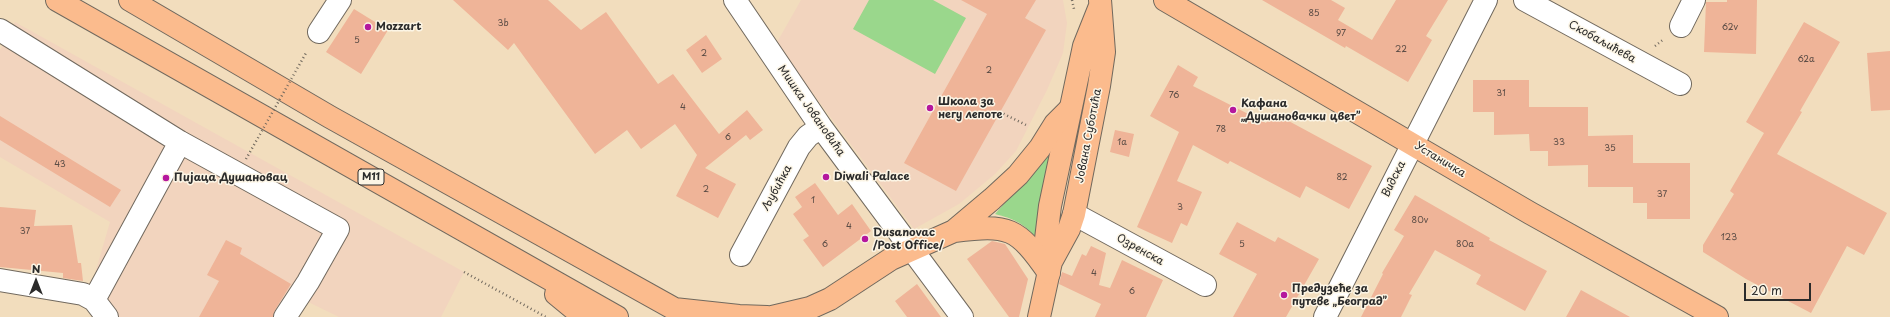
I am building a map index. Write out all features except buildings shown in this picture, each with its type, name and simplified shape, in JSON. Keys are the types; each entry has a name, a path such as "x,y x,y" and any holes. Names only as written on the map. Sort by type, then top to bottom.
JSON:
{"main road":[{"name":"M11","path":"58,0 617,317"},
{"path":"130,0 330,117 681,313 767,317"},
{"name":"Устаничка","path":"1165,0 1530,213 1717,317"},
{"name":"Јована Суботића","path":"1050,268 1046,239 1047,224 1084,46 1100,2"},
{"name":"Јована Суботића","path":"1050,268 1069,229 1074,214 1104,52 1100,2"},
{"path":"954,231 1018,175 1040,148 1056,124 1070,109"},
{"path":"772,317 810,308 847,289 874,269 911,249 954,231 984,227 1007,230 1027,245 1050,268 1039,317"},
{"path":"543,275 558,296 584,317"},
{"path":"829,317 847,289"}],"street":[{"path":"319,32 340,0"},
{"name":"Мишка Јовановића","path":"735,0 821,127 962,317"},
{"name":"Видска","path":"1325,317 1412,143 1486,0"},
{"name":"Скобаљићева","path":"1525,0 1680,84"},
{"path":"1681,26 1694,0"},
{"path":"0,30 180,142 338,229 308,282 285,317"},
{"name":"Љубићка","path":"741,255 799,147 808,136 821,127"},
{"path":"94,300 180,142"},
{"name":"Озренска","path":"1074,214 1205,286"},
{"path":"0,280 70,291 94,300 107,317"}],"path":[{"path":"1072,0 1074,3 1074,16"},
{"path":"246,159 306,54"},
{"path":"1000,112 1032,129"},
{"path":"464,272 547,317"}],"shaded area":[{"name":"Школа за негу лепоте","path":"801,0 1063,0 1067,23 1063,53 1047,90 1016,151 995,174 959,204 914,229 776,44"},
{"name":"Пијаца Душановац","path":"15,22 464,272 441,317 339,317 302,299 292,317 112,317 91,287 110,222 0,157 0,50"}],"green space":[{"path":"869,0 933,0 966,18 935,74 853,29"},
{"path":"1053,149 1035,236 1026,227 1017,222 995,214"}],"place":[{"name":"Mozzart","path":"368,27"},
{"name":"Школа за негу лепоте","path":"930,108"},
{"name":"Кафана „Душановачки цвет”","path":"1233,110"},
{"name":"Diwali Palace","path":"826,177"},
{"name":"Пијаца Душановац","path":"166,178"},
{"name":"Dusanovac /Post Office/","path":"865,239"},
{"name":"Предузеће за путеве „Београд”","path":"1284,295"}]}
